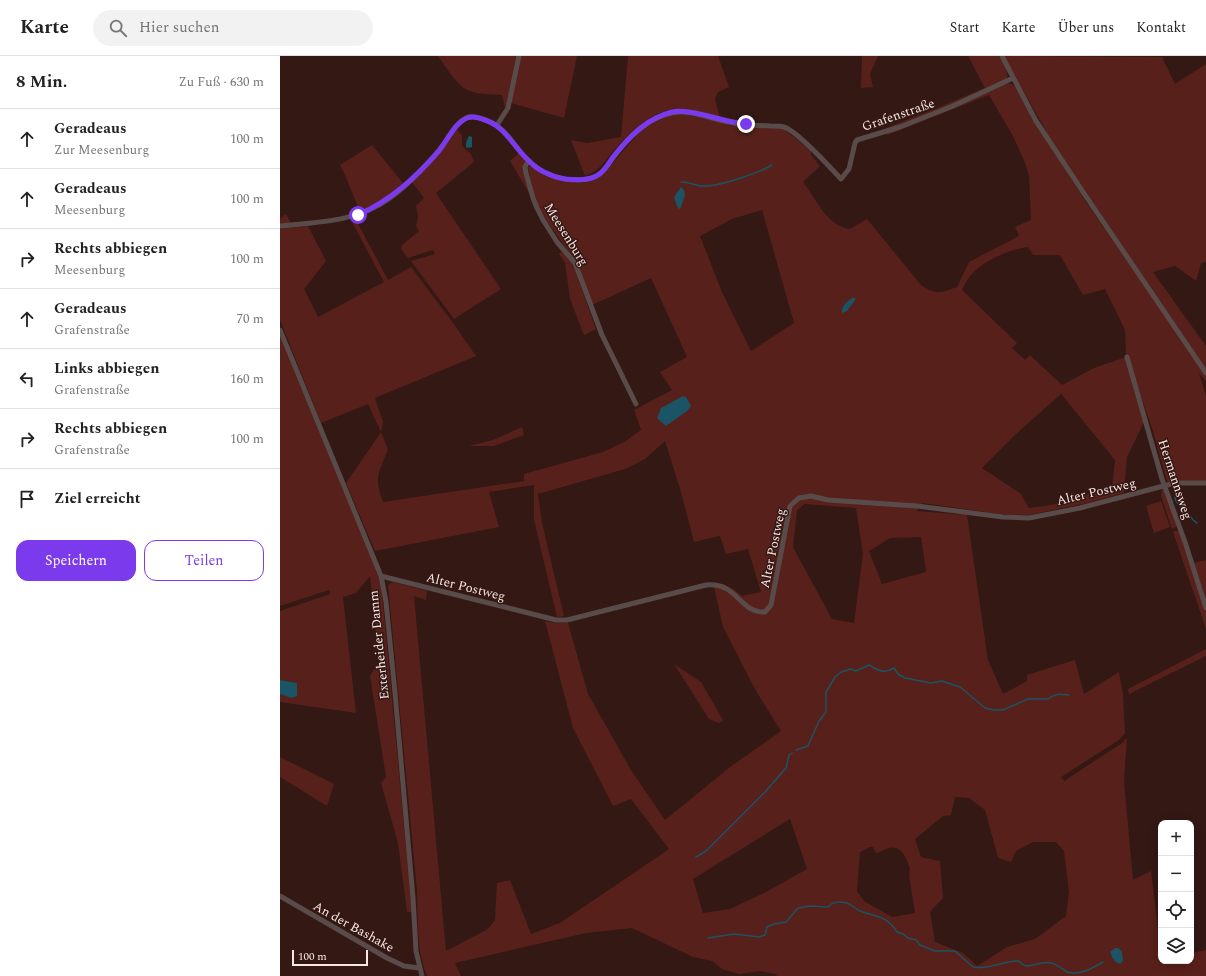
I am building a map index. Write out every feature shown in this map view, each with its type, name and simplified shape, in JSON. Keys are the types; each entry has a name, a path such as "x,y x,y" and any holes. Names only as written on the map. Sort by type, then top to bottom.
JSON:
{"street":[{"path":"497,125 508,108 519,56"},
{"path":"1002,56 1036,121 1206,373"},
{"name":"Grafenstraße","path":"528,160 545,172 554,176 579,180 592,178 599,175 636,131 648,122 673,112 685,112 733,123 784,127 795,134 841,179 849,169 857,140 900,127 954,106 1013,78"},
{"path":"280,226 343,219 358,215 389,199 418,173 439,151 455,128 463,120 470,117 477,117 497,125 528,160"},
{"name":"Meesenburg","path":"528,160 525,167 526,173 537,208 557,242 575,263 602,335 636,404"},
{"name":"Exterheider Damm","path":"280,330 381,576 386,602 413,898 416,952 422,976"},
{"name":"Hermannsweg","path":"1127,357 1162,479 1193,565 1206,608"},
{"name":"Alter Postweg","path":"381,576 556,620 567,620 715,584 732,591 754,611 765,612 772,605 790,506 799,498 811,496 828,500 917,506 1003,518 1029,518 1080,508 1175,483 1206,483"},
{"name":"An der Bashake","path":"280,896 387,958 404,966 419,968"}],"shaded area":[{"path":"438,56 577,56 564,118 511,103 505,108 502,95 471,92 455,79"},
{"path":"628,56 718,56 729,87 718,92 715,99 720,118 686,109 675,109 657,114 641,124 620,143 599,168 585,176 571,140 587,143 621,137"},
{"path":"862,56 878,56 870,74 873,87 861,88"},
{"path":"968,56 999,56 1004,64 1007,79 957,103 886,130 886,128 985,88"},
{"path":"1004,56 1162,57 1175,84 1206,64 1206,262 1201,263 1196,281 1175,266 1153,272 1206,346 1206,370 1051,140"},
{"path":"1008,83 1014,85 1022,96 1034,122 1083,198 1206,377 1206,381 1199,373 1206,396 1206,482 1171,483 1167,481 1153,431 1134,377 1134,390 1144,422 1127,457 1124,493 1087,503 1029,515 999,514 922,503 917,511 967,515 988,660 1003,694 1027,681 1027,675 1075,660 1084,694 1119,672 1123,694 1125,733 1119,740 1061,777 1064,781 1122,743 1127,738 1124,781 1133,880 1151,871 1158,929 1158,964 1194,964 1194,952 1206,950 1206,976 777,976 776,974 760,971 739,974 722,969 712,961 693,957 632,928 586,933 455,963 461,976 427,976 423,966 419,944 417,890 388,585 393,582 427,591 426,600 414,596 446,951 488,929 495,920 497,883 510,880 531,934 560,923 669,849 631,799 613,806 573,728 545,621 568,623 588,694 631,770 665,820 730,767 781,731 756,691 723,627 714,587 724,584 742,596 761,592 748,549 726,554 720,536 694,542 681,492 665,441 645,459 625,469 538,494 542,523 564,616 557,617 534,520 534,485 489,492 499,527 375,551 346,483 381,432 388,450 378,476 380,494 383,502 524,481 524,474 603,452 624,442 641,430 634,410 672,390 660,372 687,357 651,278 592,305 577,263 543,216 534,196 528,167 531,166 545,176 556,179 584,182 594,180 603,175 640,131 658,119 674,115 685,114 732,126 783,129 811,151 811,155 820,166 803,182 828,217 842,227 850,229 867,219 921,285 934,292 942,292 957,287 969,262 1019,236 1015,227 1031,220 1029,176 1025,163 1014,138 989,95 887,135 887,133","holes":["762,210 794,323 751,351 722,292 700,236 732,219","1028,247 1033,255 1060,255 1083,295 1105,289 1125,330 1126,357 1094,368 1062,385 1030,355 1025,360 1012,348 1017,343 962,290 970,276 982,265 1005,253","1061,394 1115,460 1112,488 1051,505 1029,508 1021,494 982,468 1015,435","805,504 856,508 863,554 854,623 832,619 793,547 797,510","921,537 926,572 882,584 869,551 890,538","955,797 969,798 985,810 998,858 1011,862 1016,851 1033,842 1056,842 1064,851 1069,892 1066,916 1035,939 1007,947 977,966 963,953 935,942 930,912 943,898 940,861 921,857 915,839 943,816 951,815","790,819 807,869 766,892 730,909 703,913 693,879","870,847 873,847 876,853 889,848 894,848 901,851 910,869 909,875 915,913 892,917 864,901 857,891 860,852"]},
{"path":"457,129 462,135 462,146 471,154 474,162 436,193 501,289 454,319 411,261 435,254 433,250 408,258 401,249 402,245 419,231 416,226 418,217 416,206 424,198 412,182 449,141"},
{"path":"372,145 403,183 383,199 360,212 340,165"},
{"path":"519,153 525,160 524,164 529,193 510,161"},
{"path":"286,214 291,224 280,225 280,219"},
{"path":"355,218 388,280 411,267 476,356 375,398 383,422 381,432 368,404 321,423 280,320 280,229 308,226 326,261 304,289 318,317 384,282 351,220"},
{"path":"563,250 572,262 596,329 584,335 570,299 565,263 559,254"},
{"path":"280,336 380,581 412,912 407,912 398,843 381,783 386,777 370,676 379,662 370,576 356,593 343,597 356,713 280,702 280,694 291,698 297,683 280,680 280,611 330,594 329,590 280,606"},
{"path":"522,427 524,435 494,446 469,446 493,440"},
{"path":"1162,489 1164,490 1177,526 1172,529 1161,496"},
{"path":"1161,501 1170,527 1154,533 1146,506"},
{"path":"1176,530 1179,532 1206,612 1206,629 1173,532"},
{"path":"1206,560 1206,600 1194,563"},
{"path":"1206,649 1206,656 1129,694 1128,689"},
{"path":"674,664 701,682 723,720 719,723 709,719"},
{"path":"280,757 334,784 327,806 280,777"}],"water":[{"path":"469,136 472,137 472,147 468,148 466,147 466,142"},
{"path":"681,187 685,194 681,208 679,209 674,197"},
{"path":"852,298 855,298 855,300 847,311 842,313 843,306"},
{"path":"683,396 686,397 691,406 687,411 666,426 657,418 661,408"},
{"path":"280,680 297,683 297,696 291,698 280,694"},
{"path":"1115,948 1118,948 1122,952 1123,961 1120,964 1115,961 1110,952"}],"waterway":[{"path":"681,182 702,186 720,184 758,172 772,165"},
{"path":"1176,496 1175,498 1177,503 1186,511 1193,521 1197,523"},
{"path":"796,750 808,746 819,721 826,712 826,692 835,677 841,672 851,669 856,671 869,665 882,671 887,671 894,668 898,674 905,678 931,683 942,681 960,687 985,708 994,710 1003,710 1028,699 1048,699 1058,694 1069,695"},
{"path":"696,857 706,851 765,792 786,768 789,755 792,753"},
{"path":"708,938 734,934 759,937 765,935 767,927 786,922 798,908 810,906 828,907 832,904 843,902 860,911 885,920 897,932 908,938 916,940 920,945 935,951 955,951 973,967 994,966 1007,962 1019,961 1026,966 1042,963 1055,964 1067,972 1076,973 1090,969 1103,962"}],"route":[{"path":"358,215 389,199 418,173 439,151 458,124 470,117 477,117 497,125 536,167 554,176 579,180 592,178 599,175 636,131 648,122 673,112 685,112 733,123 746,124"}]}
